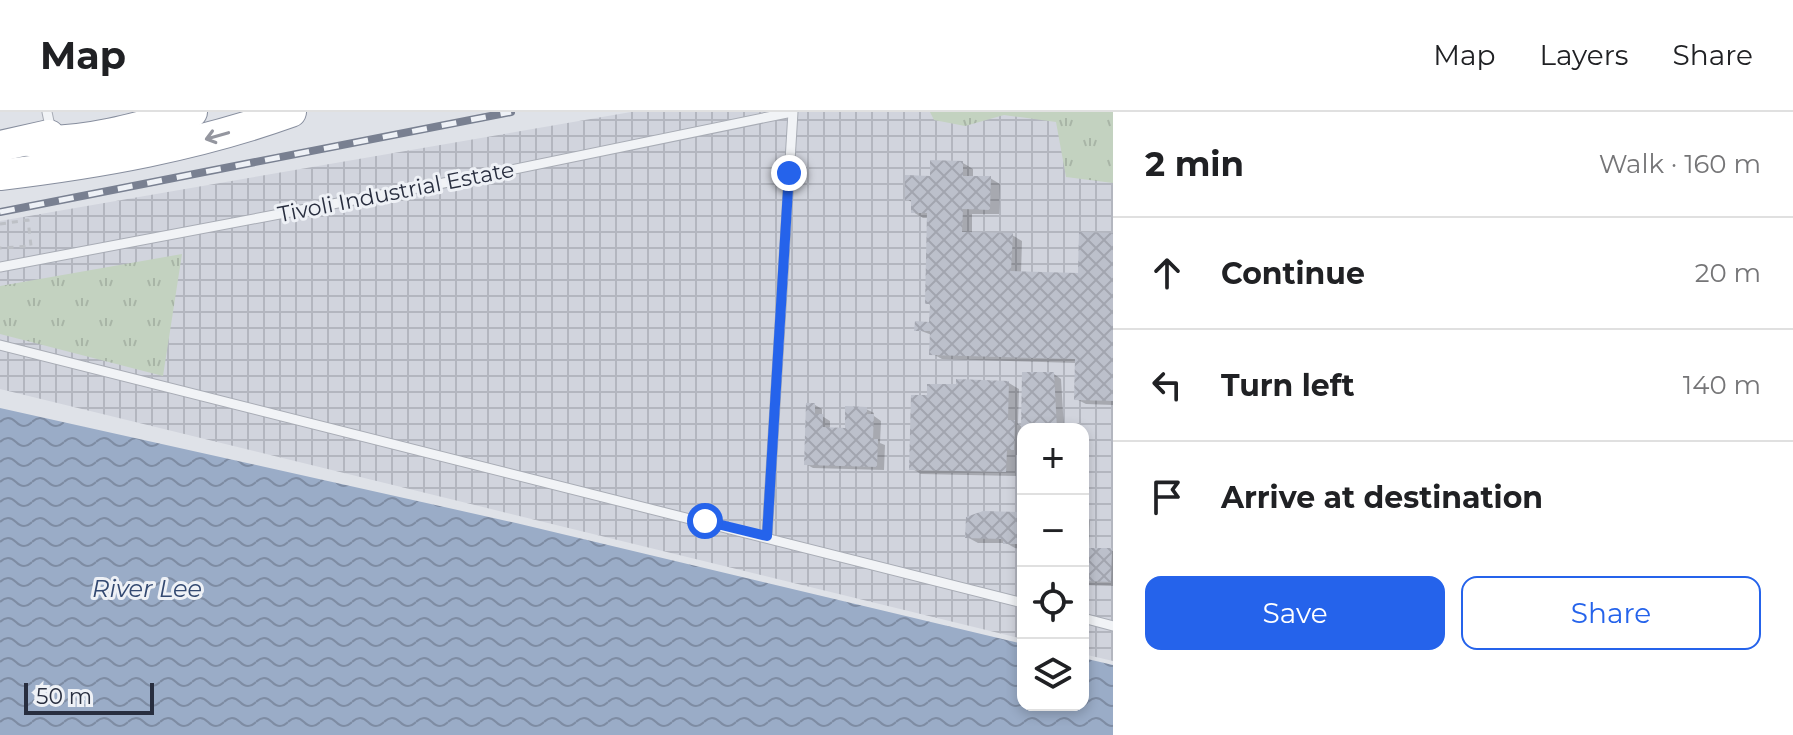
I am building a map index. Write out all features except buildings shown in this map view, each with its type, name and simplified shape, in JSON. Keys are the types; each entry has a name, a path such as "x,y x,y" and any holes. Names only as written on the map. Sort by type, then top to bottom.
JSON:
{"highway":[{"path":"32,133 146,112"},
{"path":"32,133 54,143 145,126 192,112"},
{"path":"0,175 159,151 291,112"}],"lane":[{"name":"Tivoli Industrial Estate","path":"0,267 491,174 792,112"},
{"path":"767,536 792,112"},
{"path":"0,345 1017,601"},
{"path":"1089,620 1113,626"}],"path":[{"path":"0,224 28,220 31,246 0,248"}],"shaded area":[{"path":"631,112 1113,112 1113,661 1089,655 1089,423 1017,423 1017,638 0,389 0,221"}],"green space":[{"path":"930,112 1113,112 1113,183 1066,177 1056,122 1004,115 965,126 934,120"},
{"path":"182,254 163,376 0,334 0,286"}],"water":[{"name":"River Lee","path":"0,408 516,523 1017,643 1017,711 1089,711 1089,659 1113,665 1113,735 0,735"}],"railway":[{"path":"0,212 511,112"}],"route":[{"path":"705,521 767,536 789,173"}]}
